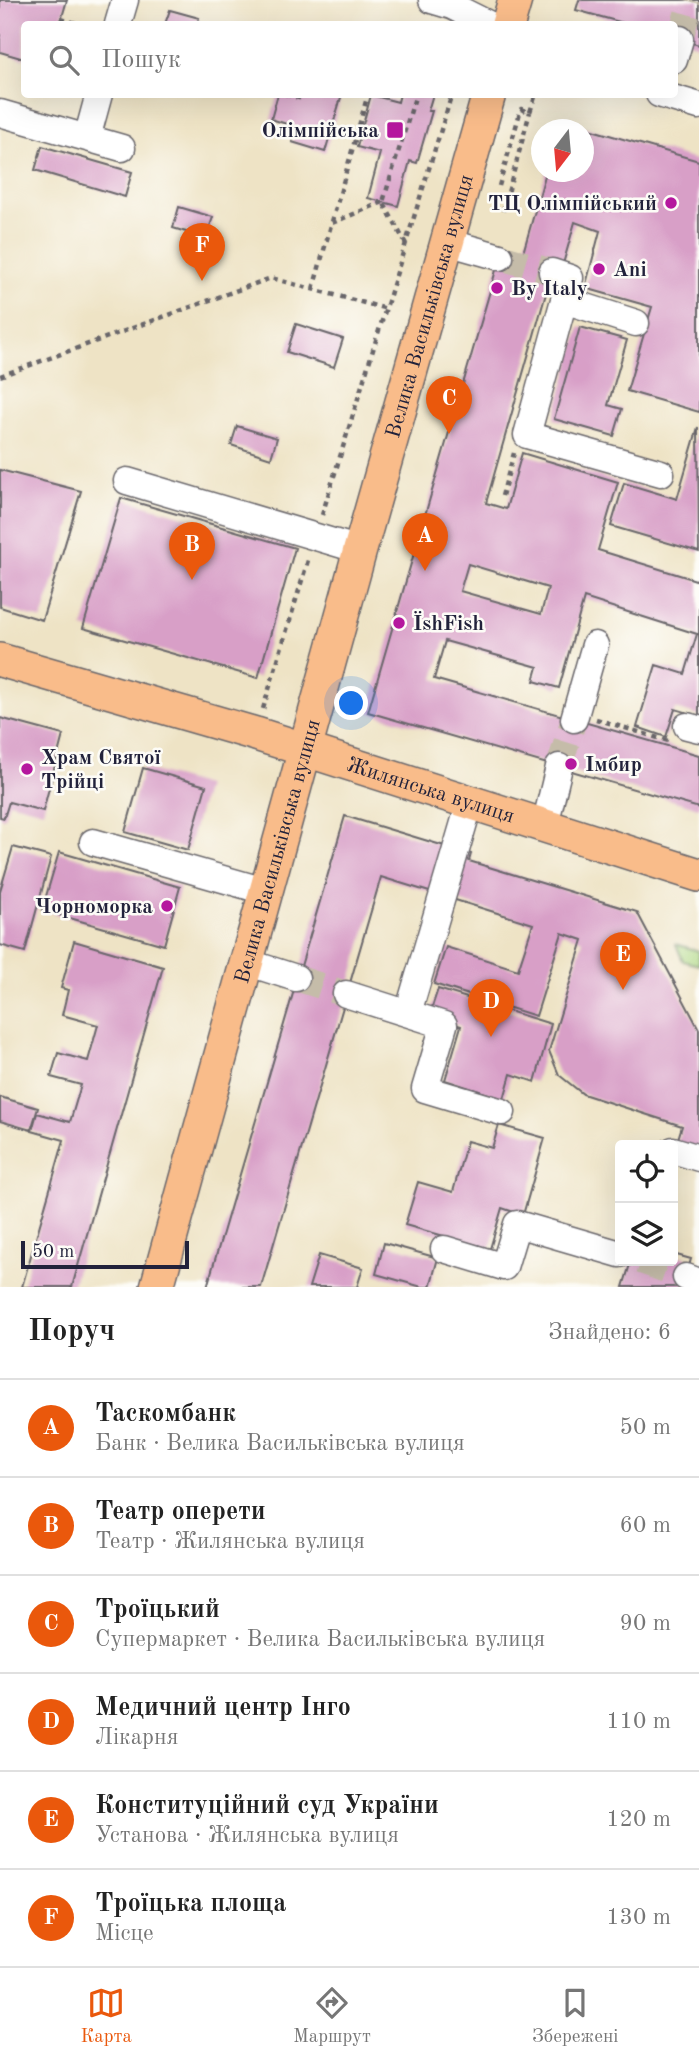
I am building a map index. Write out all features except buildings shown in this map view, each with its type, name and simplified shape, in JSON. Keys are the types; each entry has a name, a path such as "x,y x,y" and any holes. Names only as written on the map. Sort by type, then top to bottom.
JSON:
{"main road":[{"path":"509,21 515,0"},
{"name":"Велика Васильківська вулиця","path":"157,1287 265,891 488,98"},
{"name":"Жилянська вулиця","path":"0,660 305,750 699,875"}],"street":[{"path":"119,21 125,0"},
{"path":"432,0 452,6 482,21"},
{"path":"87,138 98,98"},
{"path":"672,98 699,106"},
{"path":"0,113 122,148"},
{"path":"447,242 500,257"},
{"path":"552,272 570,278 527,435 661,473"},
{"path":"564,300 636,323"},
{"path":"127,481 360,550"},
{"path":"575,716 595,645"},
{"path":"545,825 559,767"},
{"path":"408,1013 470,802"},
{"path":"93,842 265,891"},
{"path":"246,962 296,978"},
{"path":"346,994 444,1025 425,1089 502,1112"},
{"path":"678,1152 699,1158"},
{"path":"444,1249 504,1267 517,1224 615,1253"}],"path":[{"path":"61,19 68,21"},
{"path":"313,289 367,98"},
{"path":"407,244 383,202 414,98"},
{"path":"261,713 451,98"},
{"path":"503,211 535,98"},
{"path":"499,186 521,109 530,112"},
{"path":"332,224 383,202"},
{"path":"0,376 271,278 387,309"},
{"path":"502,496 516,447 527,435"},
{"path":"575,716 671,742 693,727"}],"green space":[{"path":"676,944 699,951 699,965 683,961"}],"tunnel":[{"path":"680,39 691,0"},
{"path":"500,257 552,272"},
{"path":"559,767 574,719"},
{"path":"296,978 346,994"},
{"path":"655,1266 686,1277"}],"place":[{"name":"Олімпійська","path":"395,130"},
{"name":"ТЦ Олімпійський","path":"671,203"},
{"name":"Ani","path":"599,269"},
{"name":"Троїцька площа","path":"202,281"},
{"name":"By Italy","path":"497,288"},
{"name":"Троїцький","path":"449,434"},
{"name":"Таскомбанк","path":"425,571"},
{"name":"Театр оперети","path":"192,580"},
{"name":"ÏshFish","path":"399,623"},
{"name":"Імбир","path":"571,764"},
{"name":"Храм Святої Трійці","path":"27,769"},
{"name":"Чорноморка","path":"167,906"},
{"name":"Конституційний суд України","path":"623,990"},
{"name":"Медичний центр Інго","path":"491,1037"}]}
